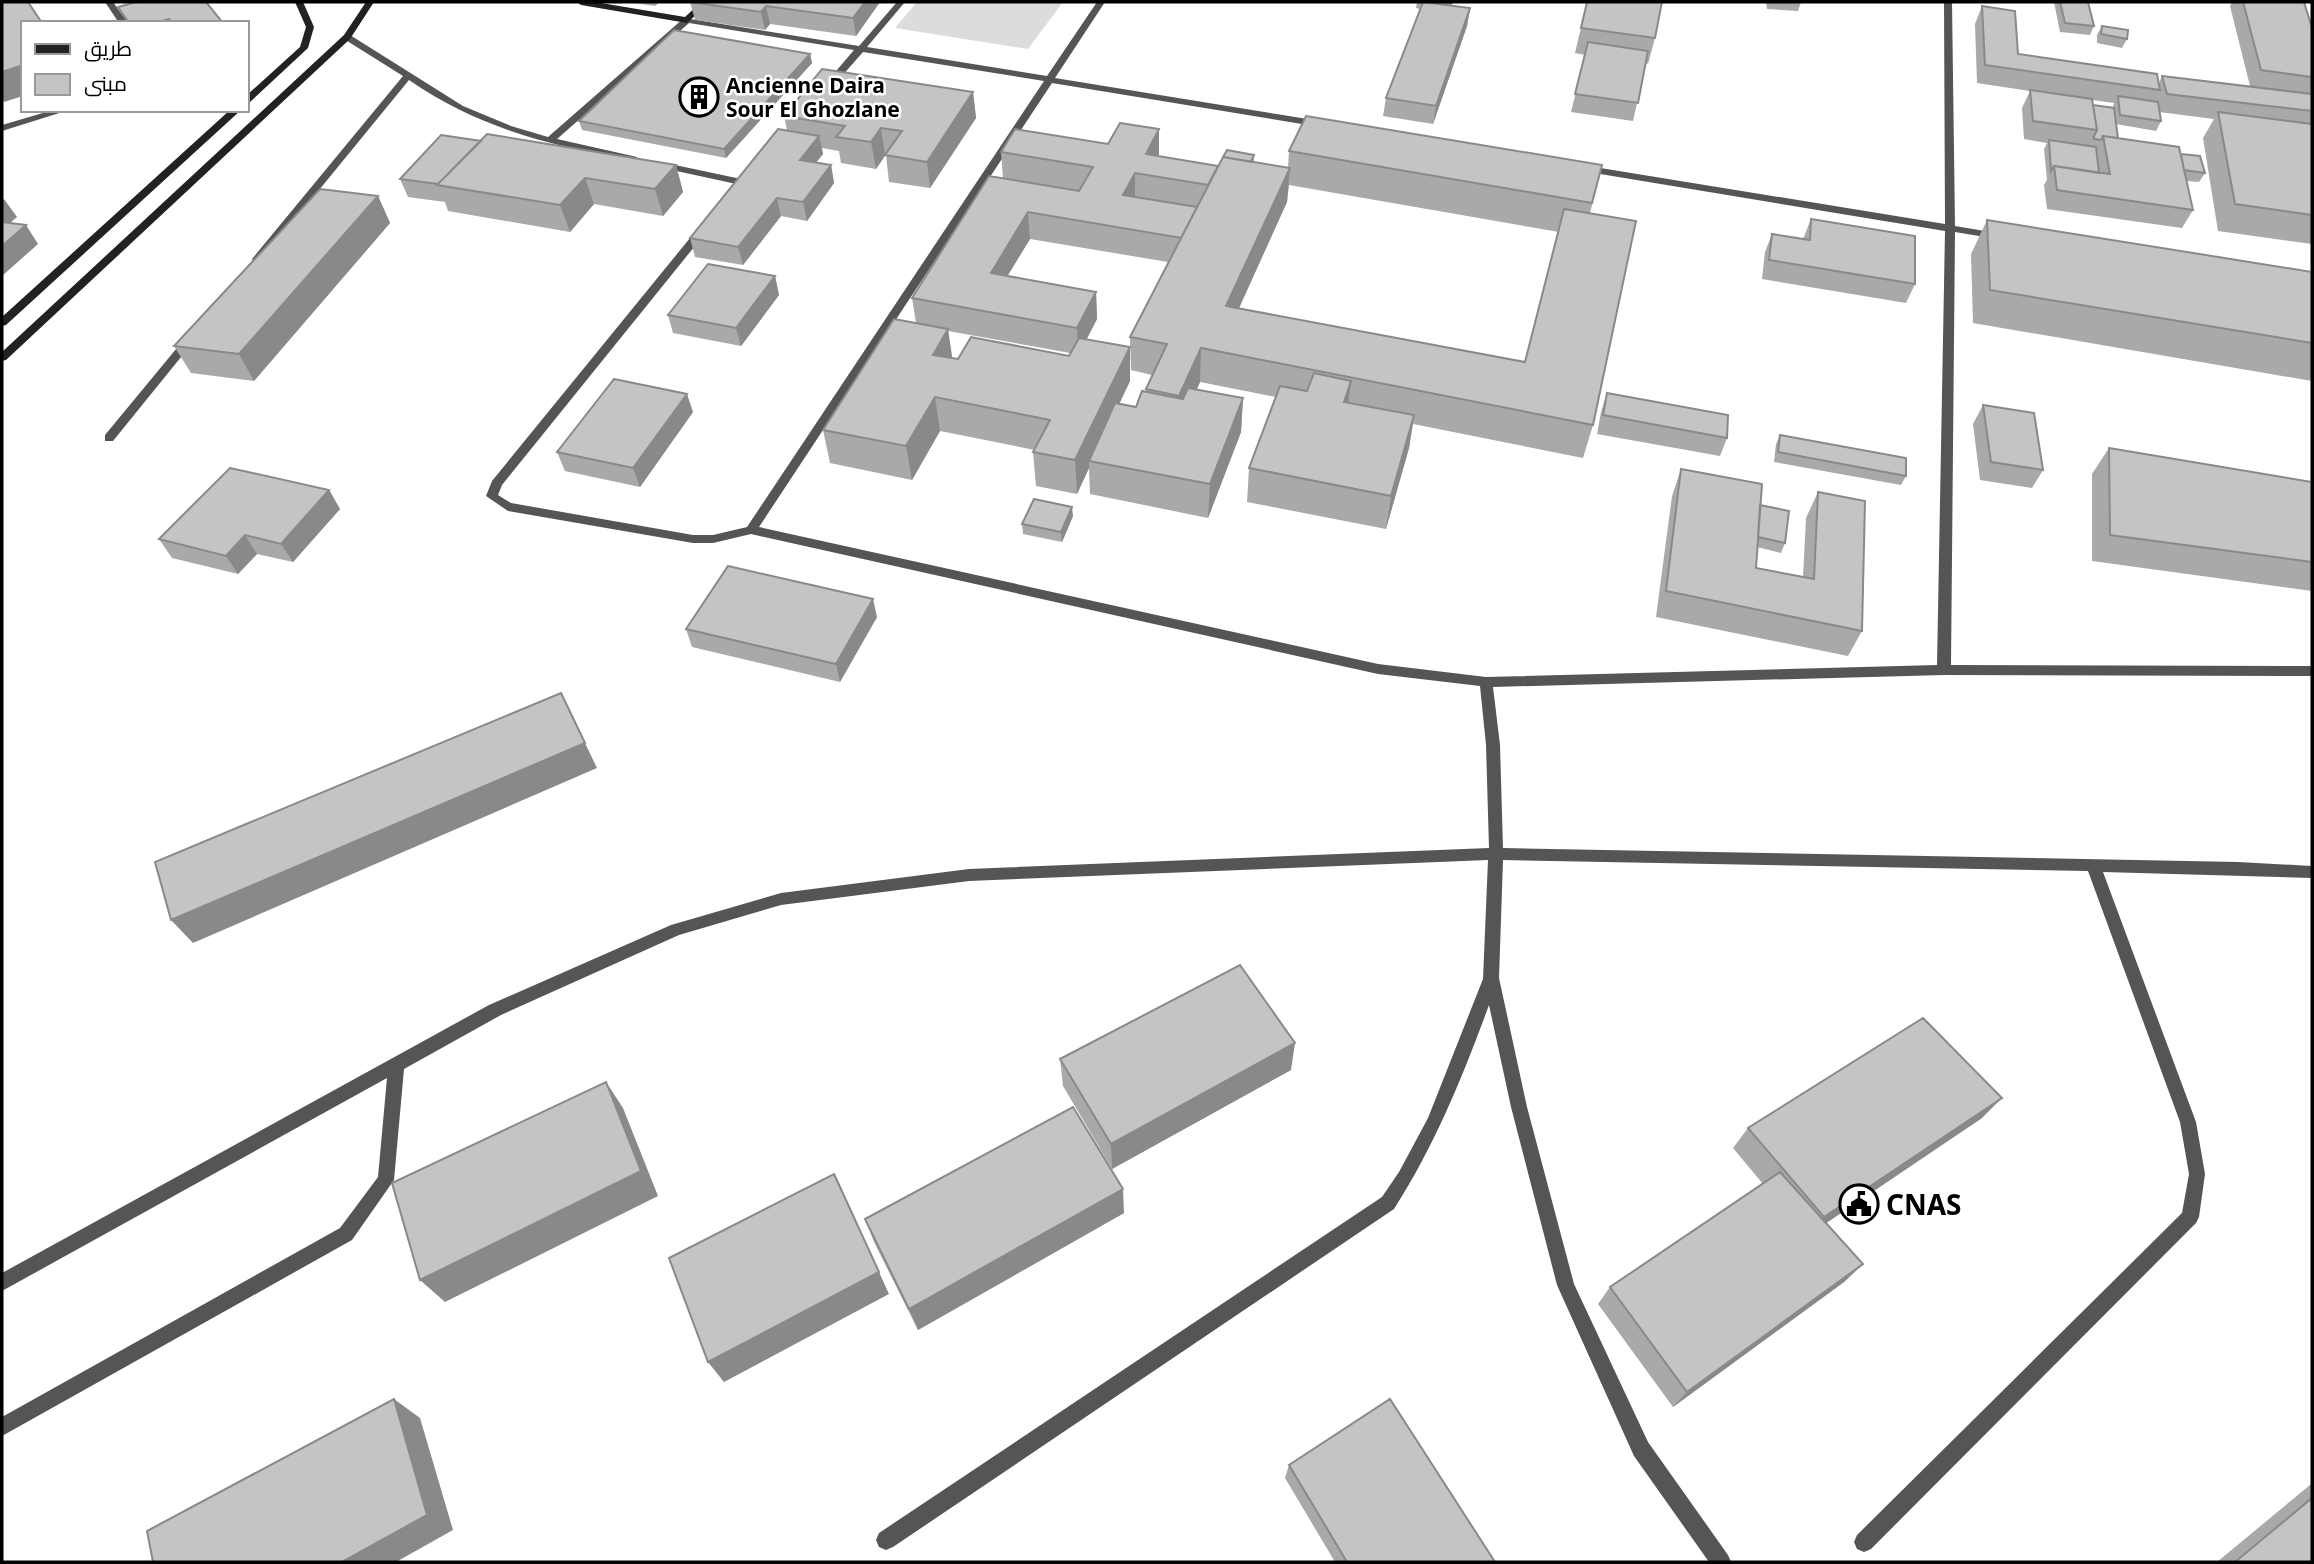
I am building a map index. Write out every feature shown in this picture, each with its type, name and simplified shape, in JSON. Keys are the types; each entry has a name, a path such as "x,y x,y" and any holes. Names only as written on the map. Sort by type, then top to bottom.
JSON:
{"main road":[{"path":"248,99 304,48 310,27 299,2"},
{"path":"2,358 347,37 370,2"},
{"path":"581,2 687,20 706,2"},
{"path":"2,323 234,112"}],"street":[{"path":"109,2 123,21"},
{"path":"824,90 901,2"},
{"path":"751,530 1101,2"},
{"path":"1944,670 1950,228 1948,2"},
{"path":"549,141 687,20 1337,127"},
{"path":"347,37 468,112 549,141 741,182"},
{"path":"245,272 408,75"},
{"path":"2,128 57,112"},
{"path":"1568,166 2004,237"},
{"path":"733,193 751,172"},
{"path":"715,214 496,484 492,496 508,506 693,539 713,539 751,530 1378,669 1486,682 1944,670 2312,671"},
{"path":"109,438 194,334"},
{"path":"1486,682 1493,745 1496,853 1491,978 1519,1107 1566,1285 1641,1449 1721,1562"},
{"path":"2,1282 495,1010 676,930 781,899 969,875 1496,853 2312,872"},
{"path":"1864,1542 2190,1217 2197,1174 2188,1122 2093,865"},
{"path":"886,1540 1388,1203 1412,1168 1459,1064 1491,978"},
{"path":"2,1427 346,1234 386,1180 396,1064"}],"shaded area":[{"path":"917,2 1063,2 1028,49 895,28"}],"building":[{"path":"2,2 28,2 41,21 21,21 21,66 2,72"},
{"path":"136,2 206,2 221,21 128,21 118,7"},
{"path":"690,2 865,2 853,18 766,6 761,12"},
{"path":"1423,2 1470,8 1436,106 1386,98"},
{"path":"1587,2 1662,2 1655,38 1581,28"},
{"path":"2060,2 2088,2 2094,26 2065,23"},
{"path":"2243,2 2304,2 2312,28 2312,77 2261,70"},
{"path":"1982,6 2015,11 2018,54 2157,74 2160,90 1985,65"},
{"path":"2102,26 2128,30 2127,39 2101,34"},
{"name":"Ancienne Daira Sour El Ghozlane","path":"674,30 810,54 724,149 579,121"},
{"path":"1588,42 1648,51 1638,103 1575,94"},
{"path":"822,69 973,92 927,162 885,155 902,131 881,128 871,142 836,137 845,126 784,116"},
{"path":"2162,76 2312,94 2312,111 2167,94"},
{"path":"2030,90 2092,99 2097,130 2033,121"},
{"path":"2118,96 2158,102 2161,121 2120,115"},
{"path":"2093,105 2114,108 2118,138 2103,136 2101,140 2094,139 2097,130"},
{"path":"2218,112 2312,124 2312,215 2235,204"},
{"path":"1306,116 1602,165 1592,203 1289,151"},
{"path":"1120,123 1159,129 1146,154 1218,166 1208,185 1135,173 1123,195 1197,207 1181,238 1028,212 991,273 1096,292 1077,328 912,298 989,176 1079,191 1093,167 1001,152 1015,129 1108,144"},
{"path":"778,129 819,136 800,160 831,165 803,202 777,198 738,247 690,238"},
{"path":"487,134 676,165 655,189 585,178 560,205 437,185"},
{"path":"441,135 481,141 438,184 400,179"},
{"path":"2103,136 2179,147 2193,210 2057,190 2054,166 2110,174"},
{"path":"2049,140 2096,147 2099,173 2054,166 2051,171"},
{"path":"1227,150 1254,155 1251,162 1223,157"},
{"path":"2181,154 2200,156 2205,173 2184,170"},
{"path":"1223,157 1290,168 1226,306 1525,362 1564,209 1636,221 1593,425 1201,348 1179,396 1146,389 1167,344 1130,337"},
{"path":"320,189 378,196 239,354 174,346"},
{"path":"1811,219 1915,236 1915,284 1769,260 1772,234 1810,240"},
{"path":"1987,220 2312,272 2312,343 1990,290"},
{"path":"2,222 26,225 2,246"},
{"path":"708,264 775,276 736,328 668,315"},
{"path":"894,319 948,329 933,355 958,359 971,337 1069,356 1079,338 1130,347 1075,460 1033,452 1050,420 935,397 906,446 823,430"},
{"path":"1314,373 1351,381 1344,402 1414,415 1391,496 1249,468 1280,386 1307,391"},
{"path":"614,379 687,394 633,468 557,452"},
{"path":"1188,388 1243,398 1210,484 1089,461 1115,403 1136,407 1142,391 1183,399"},
{"path":"1607,393 1728,415 1727,438 1603,415"},
{"path":"1983,405 2034,413 2043,470 1991,462"},
{"path":"1780,435 1906,458 1906,476 1778,452"},
{"path":"2109,448 2312,482 2312,562 2110,535"},
{"path":"230,468 329,490 281,544 245,535 226,556 159,539"},
{"path":"1681,469 1762,484 1756,568 1814,579 1818,492 1865,501 1862,631 1666,591"},
{"path":"1034,499 1072,507 1061,532 1022,524"},
{"path":"1760,505 1789,511 1785,543 1758,537"},
{"path":"728,566 873,599 836,664 686,629"},
{"path":"561,693 585,743 171,920 155,862"},
{"path":"1240,965 1295,1043 1111,1144 1060,1059"},
{"path":"1923,1018 2002,1098 1824,1217 1748,1128"},
{"path":"606,1082 641,1171 420,1280 392,1183"},
{"path":"1073,1107 1123,1189 909,1309 865,1219"},
{"path":"1780,1172 1863,1264 1687,1392 1610,1287"},
{"path":"834,1174 879,1272 708,1362 669,1258"},
{"path":"394,1399 427,1515 342,1562 153,1562 147,1531"},
{"path":"1390,1399 1495,1562 1347,1562 1289,1465"},
{"path":"2312,1498 2312,1562 2235,1562"}],"place":[{"name":"Ancienne Daira Sour El Ghozlane","path":"699,97"},
{"name":"CNAS","path":"1859,1204"}]}
